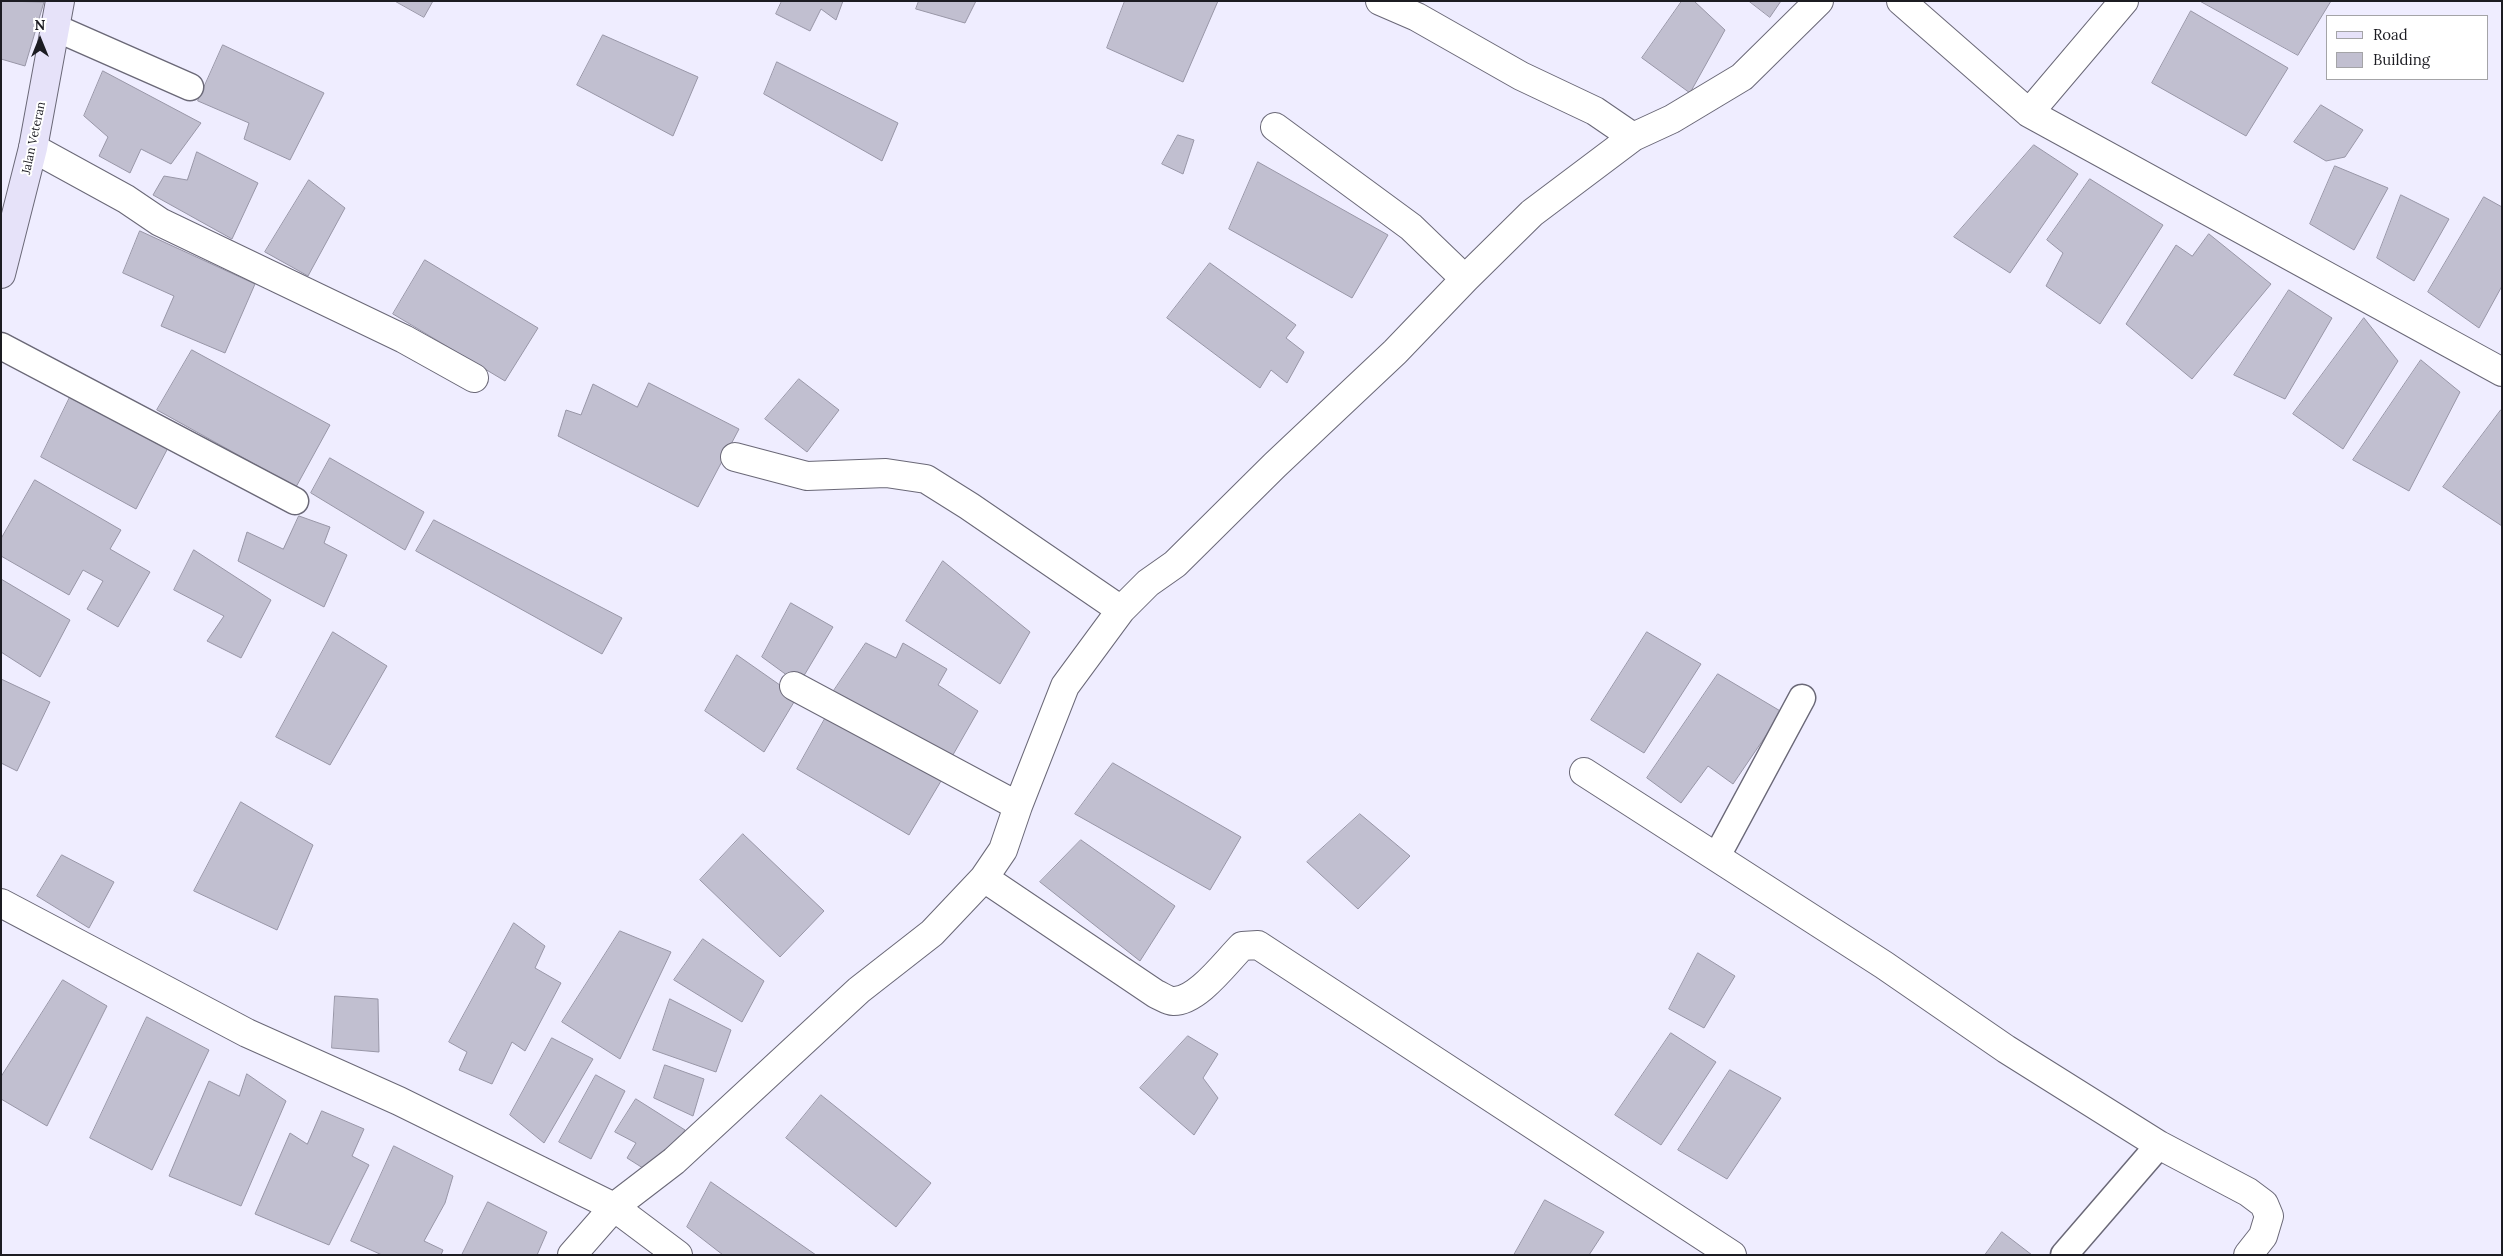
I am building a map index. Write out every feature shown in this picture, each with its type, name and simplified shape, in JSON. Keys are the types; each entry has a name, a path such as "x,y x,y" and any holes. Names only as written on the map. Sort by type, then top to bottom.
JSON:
{"street":[{"name":"Jalan Veteran","path":"1,274 33,148 60,1"},
{"path":"1380,1 1417,17 1521,76 1595,111 1633,137"},
{"path":"572,1255 614,1207 674,1161 859,990 932,934 984,878 1003,850 1018,806 1065,686 1121,610 1148,583 1175,564 1275,464 1395,352 1464,278 1532,213 1633,137 1672,119 1742,77 1814,9 1819,1"},
{"path":"1901,1 2029,113 2502,372"},
{"path":"2029,113 2124,1"},
{"path":"1275,127 1411,227 1464,278"},
{"path":"33,148 126,199 160,222 404,339 474,378"},
{"path":"735,457 808,476 886,473 926,479 969,506 1121,610"},
{"path":"794,686 1018,806"},
{"path":"1584,772 1884,965 2006,1049 2160,1145 2248,1192 2264,1204 2269,1216 2263,1236 2248,1255"},
{"path":"984,878 1156,994 1172,1002 1186,999 1199,990 1242,946 1258,945 1732,1255"},
{"path":"1,903 246,1033 399,1101 614,1207 678,1255"}],"lane":[{"path":"56,28 190,88"},
{"path":"1,346 295,501"},
{"path":"1716,856 1802,698"},
{"path":"2064,1255 2160,1145"}],"building":[{"path":"1,1 44,2 25,66 1,59"},
{"path":"395,1 433,1 424,17"},
{"path":"782,1 843,1 836,20 821,9 810,31 776,14"},
{"path":"919,1 976,1 965,23 916,9"},
{"path":"1125,1 1218,1 1183,82 1107,48"},
{"path":"1682,1 1694,1 1725,30 1690,93 1642,58"},
{"path":"1749,1 1781,1 1770,17"},
{"path":"2200,1 2331,1 2298,55"},
{"path":"2191,11 2288,68 2246,136 2152,83"},
{"path":"603,35 698,77 673,136 577,85"},
{"path":"223,45 324,93 290,160 244,139 249,123 198,101"},
{"path":"777,62 898,123 882,161 764,94"},
{"path":"103,71 201,123 171,164 141,149 130,173 99,156 108,137 84,116"},
{"path":"2321,105 2363,130 2345,157 2326,161 2294,142"},
{"path":"1178,135 1194,140 1183,174 1162,164"},
{"path":"2034,145 2078,174 2010,273 1954,237"},
{"path":"197,152 258,183 232,239 153,195 164,176 187,180"},
{"path":"1258,162 1388,235 1352,298 1229,229"},
{"path":"2335,166 2388,188 2354,250 2310,224"},
{"path":"2090,179 2163,225 2100,324 2046,286 2063,253 2047,240"},
{"path":"309,180 345,208 308,276 265,252"},
{"path":"2401,195 2449,219 2414,281 2377,258"},
{"path":"2484,197 2502,207 2502,286 2479,328 2428,292"},
{"path":"140,231 255,284 225,353 161,326 174,296 123,273"},
{"path":"2209,234 2271,284 2192,379 2126,324 2176,245 2192,256"},
{"path":"425,260 538,328 505,381 393,314"},
{"path":"1210,263 1296,325 1286,338 1304,352 1287,383 1271,370 1260,388 1167,318"},
{"path":"2289,290 2332,318 2285,399 2234,375"},
{"path":"2364,318 2398,361 2343,449 2293,414"},
{"path":"192,350 330,425 296,487 157,410"},
{"path":"2421,360 2460,392 2409,491 2353,460"},
{"path":"799,379 839,410 807,452 765,419"},
{"path":"649,383 739,429 698,507 558,436 566,410 581,415 593,384 637,407"},
{"path":"72,393 169,446 136,509 41,457"},
{"path":"2502,410 2502,526 2443,487"},
{"path":"330,458 424,512 405,550 311,493"},
{"path":"35,480 121,530 110,549 150,572 118,627 87,609 103,581 83,570 69,595 1,556 1,539"},
{"path":"299,516 330,527 324,543 347,555 324,607 238,561 247,532 283,549"},
{"path":"434,520 622,618 602,654 416,551"},
{"path":"194,550 271,600 241,658 207,641 224,616 174,590"},
{"path":"943,561 1030,632 1000,684 906,621"},
{"path":"1,579 70,620 40,677 1,652"},
{"path":"791,603 833,627 799,684 762,657"},
{"path":"333,632 387,666 330,765 276,737"},
{"path":"1647,632 1701,664 1644,753 1591,720"},
{"path":"866,643 896,658 903,643 947,669 938,685 978,711 950,760 833,692"},
{"path":"737,655 797,697 764,752 705,711"},
{"path":"1718,674 1782,712 1733,784 1708,766 1681,803 1647,778"},
{"path":"1,679 50,702 17,771 1,763"},
{"path":"826,717 941,781 909,835 797,769"},
{"path":"1113,763 1241,837 1210,890 1075,814"},
{"path":"241,802 313,845 277,930 194,891"},
{"path":"1360,814 1410,856 1358,909 1307,862"},
{"path":"743,834 824,911 780,957 700,880"},
{"path":"1081,840 1175,906 1140,961 1040,882"},
{"path":"62,855 114,882 89,928 37,896"},
{"path":"514,923 545,946 535,968 561,983 525,1051 512,1042 492,1084 459,1070 467,1052 449,1042"},
{"path":"620,931 671,952 620,1059 562,1022"},
{"path":"703,939 764,981 742,1022 674,980"},
{"path":"1698,953 1735,976 1704,1028 1669,1009"},
{"path":"63,980 107,1006 47,1126 1,1099 1,1077"},
{"path":"335,996 378,999 379,1052 332,1048"},
{"path":"670,999 731,1030 716,1072 653,1050"},
{"path":"147,1017 209,1050 152,1170 90,1138"},
{"path":"1671,1033 1716,1062 1661,1145 1615,1115"},
{"path":"1188,1036 1218,1054 1203,1078 1218,1098 1194,1135 1140,1088"},
{"path":"552,1038 593,1059 544,1143 510,1115"},
{"path":"665,1065 704,1079 693,1116 654,1098"},
{"path":"1730,1070 1781,1098 1727,1179 1678,1150"},
{"path":"247,1074 286,1101 241,1206 169,1176 209,1081 239,1096"},
{"path":"596,1075 625,1091 591,1159 559,1142"},
{"path":"821,1095 931,1183 896,1227 786,1138"},
{"path":"636,1099 685,1130 654,1175 627,1158 636,1143 615,1132"},
{"path":"322,1111 364,1129 352,1156 369,1165 329,1245 255,1214 290,1133 307,1144"},
{"path":"394,1146 453,1176 445,1203 424,1241 443,1250 441,1255 382,1255 351,1241"},
{"path":"711,1182 816,1255 723,1255 687,1227"},
{"path":"1545,1200 1604,1232 1589,1255 1514,1255"},
{"path":"488,1202 547,1232 537,1255 462,1255"},
{"path":"2002,1232 2032,1255 1985,1255"}]}
